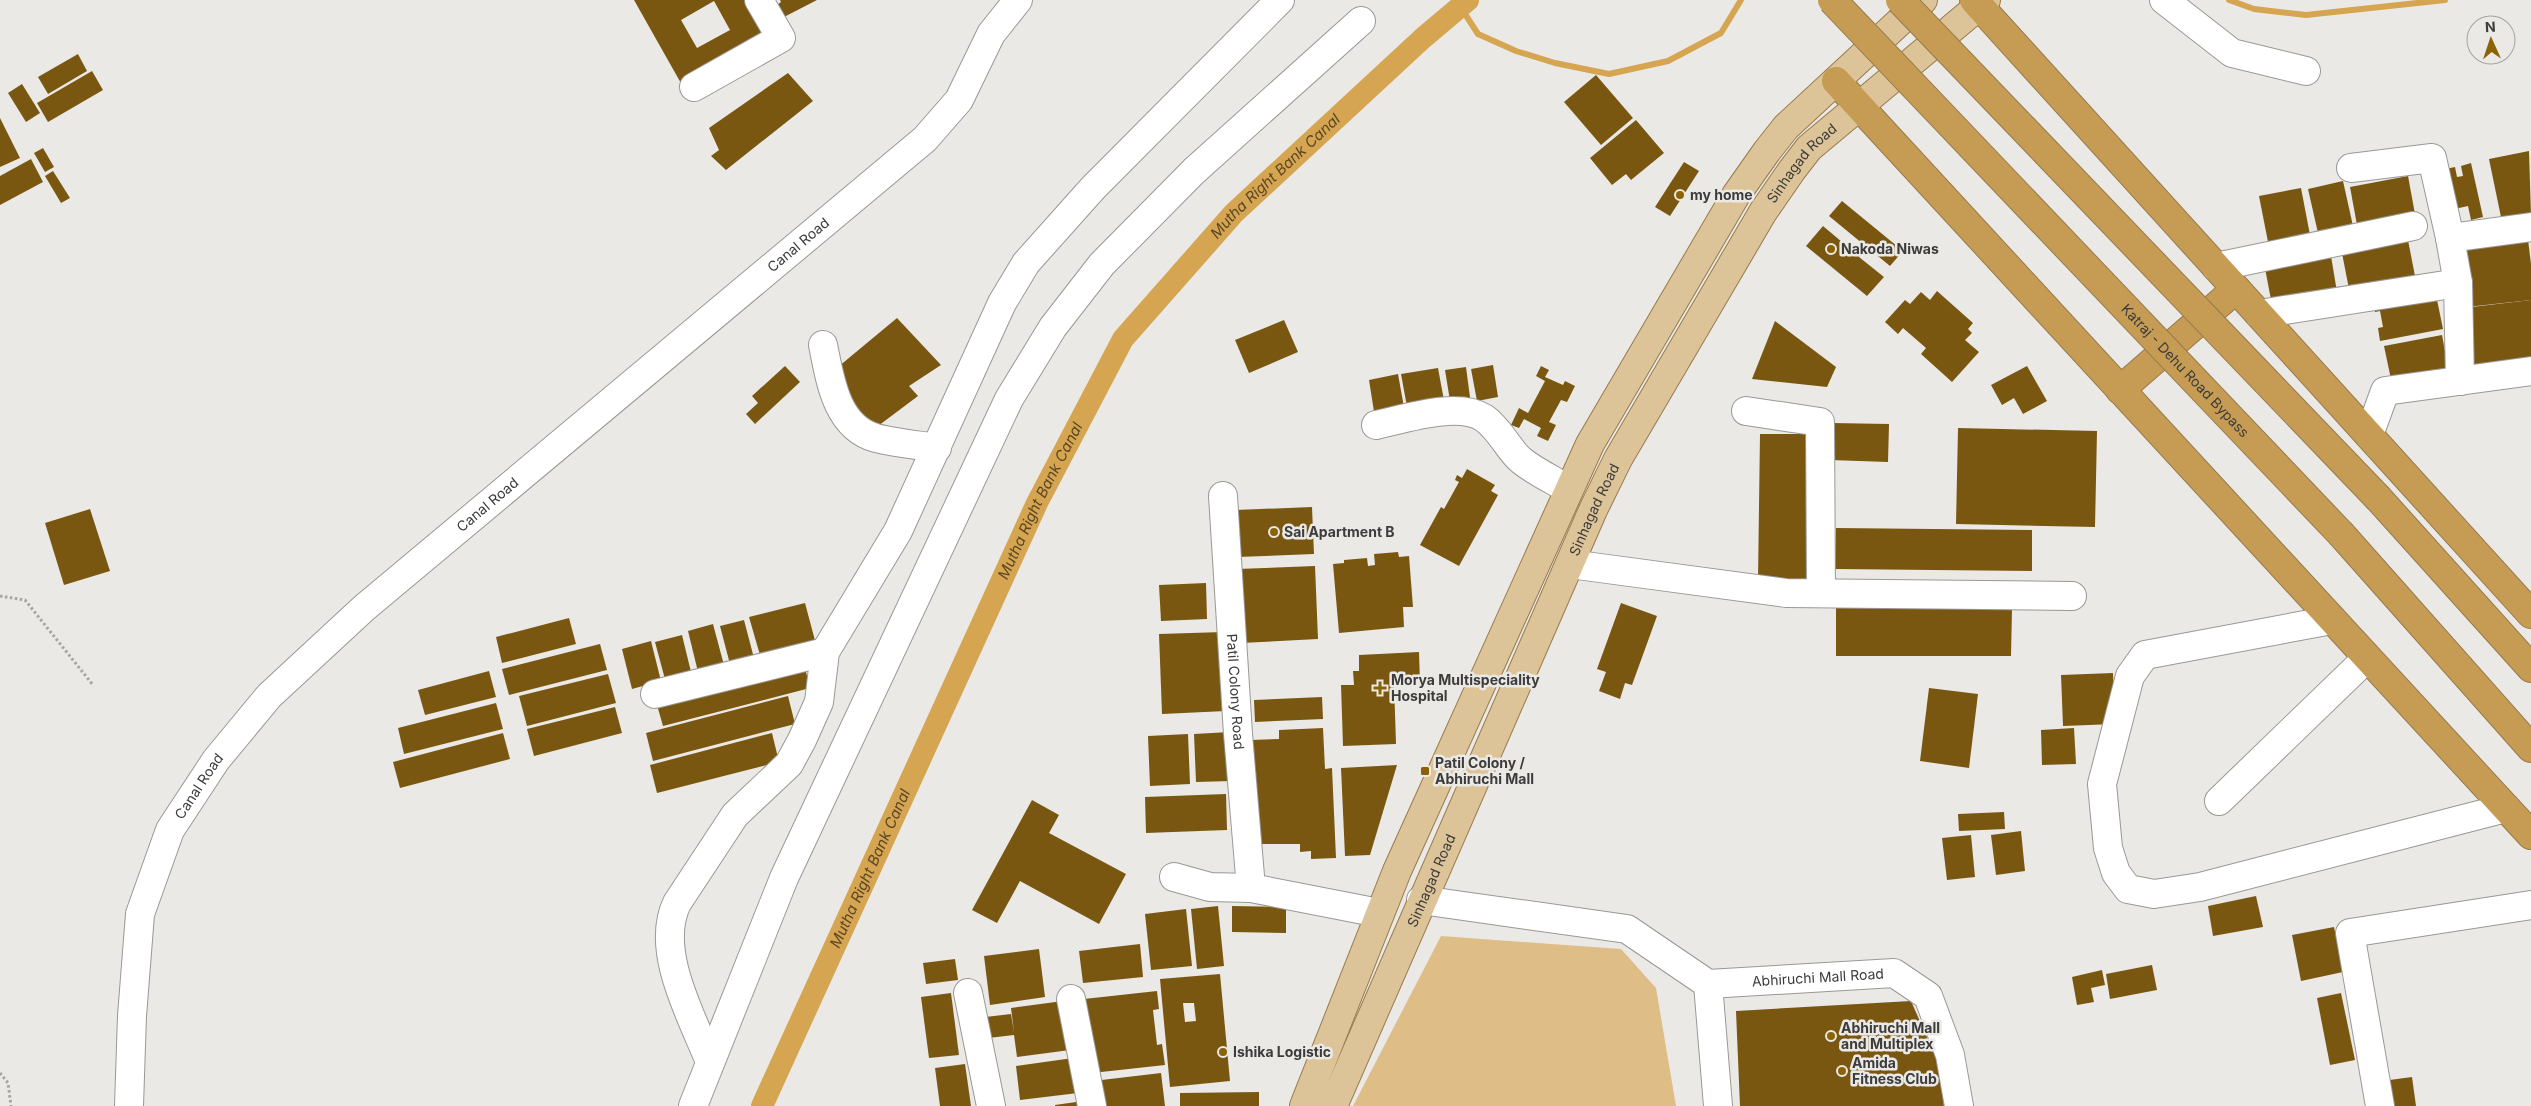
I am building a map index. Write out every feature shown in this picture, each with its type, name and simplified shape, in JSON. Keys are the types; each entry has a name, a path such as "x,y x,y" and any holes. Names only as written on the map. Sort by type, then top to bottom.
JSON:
{"highway":[{"name":"Katraj - Dehu Road Bypass","path":"1832,0 2342,535 2531,748"},
{"path":"1900,0 2379,499 2531,668"},
{"path":"1980,2 2216,267 2531,614"},
{"path":"1836,81 2531,835"},
{"path":"2120,390 2236,289"}],"main road":[{"path":"1304,1106 1379,913 1568,489 1590,444 1736,195 1786,127 1923,0"},
{"name":"Sinhagad Road","path":"1333,1106 1421,900 1618,459 1763,212 1809,148 1980,2"}],"street":[{"path":"694,87 781,38 759,0"},
{"name":"Canal Road","path":"129,1106 132,1016 140,914 170,830 216,760 269,696 364,608 925,140 959,100 991,34 1018,0"},
{"path":"710,1062 676,974 668,934 672,914 735,815 789,764 820,702 825,652 898,531 1002,304 1026,263 1093,188 1280,0"},
{"path":"2164,0 2232,53 2306,71"},
{"path":"693,1106 784,878 1005,407 1053,327 1102,264 1194,171 1360,21"},
{"path":"2351,168 2432,158 2458,282 2460,381"},
{"path":"2216,267 2412,226"},
{"path":"2450,238 2531,228"},
{"path":"2259,314 2458,282"},
{"path":"823,345 836,400 847,417 859,430 874,437 937,448"},
{"path":"2369,435 2385,391 2531,371"},
{"path":"1746,410 1820,422 1821,593"},
{"path":"1376,425 1432,412 1467,412 1484,418 1505,438 1521,460 1568,489"},
{"name":"Patil Colony Road","path":"1223,496 1238,734 1251,888"},
{"path":"1570,564 1786,593 2072,596"},
{"path":"2332,620 2145,655 2130,676 2102,784 2108,848 2116,873 2128,889 2154,894 2200,887 2506,808"},
{"path":"655,694 825,652"},
{"path":"2219,801 2367,658"},
{"path":"1174,877 1210,887 1251,888 1379,913"},
{"path":"1421,900 1627,929 1708,984 1718,1106"},
{"path":"2380,1106 2350,933 2531,905"},
{"name":"Abhiruchi Mall Road","path":"1708,984 1894,973 1928,996 1950,1055 1960,1106"},
{"path":"968,993 991,1106"},
{"path":"1071,999 1092,1106"}],"path":[{"path":"0,596 26,600 93,685"},
{"path":"0,1073 8,1083 11,1106"}],"shaded area":[{"path":"1441,936 1621,949 1656,988 1676,1106 1353,1106"}],"building":[{"path":"634,0 744,0 765,38 682,85","holes":["714,1 730,30 697,48 681,20"]},
{"path":"780,0 817,0 784,17 777,5 781,2"},
{"path":"78,54 87,71 48,94 38,77"},
{"path":"92,71 103,90 48,122 37,103"},
{"path":"788,73 813,101 726,170 711,156 719,150 709,128"},
{"path":"1596,75 1633,118 1601,145 1564,102"},
{"path":"22,84 40,113 26,122 8,93"},
{"path":"0,118 20,158 0,167"},
{"path":"1636,120 1664,153 1631,180 1626,174 1612,185 1590,158"},
{"path":"43,148 54,167 45,172 34,153"},
{"path":"2529,151 2531,216 2502,222 2489,159"},
{"path":"31,159 43,182 0,205 0,176"},
{"path":"1684,162 1699,171 1670,216 1655,207"},
{"path":"2471,163 2483,217 2471,220 2468,206 2450,210 2441,170 2455,167 2457,177 2463,176 2461,166"},
{"path":"53,171 70,198 61,203 45,176"},
{"path":"2408,176 2415,214 2357,225 2350,187"},
{"path":"2343,181 2353,226 2318,233 2308,189"},
{"path":"2301,188 2310,235 2268,242 2259,196"},
{"name":"Nakoda Niwas","path":"1842,201 1903,251 1890,266 1867,247 1859,257 1884,277 1867,296 1806,246 1823,226 1855,253 1863,244 1829,216"},
{"path":"2527,231 2531,264 2531,300 2467,307 2463,248"},
{"path":"2407,235 2415,276 2349,289 2341,248"},
{"path":"2330,250 2337,292 2272,305 2264,263"},
{"path":"2435,290 2443,329 2380,341 2378,328 2383,327 2380,311 2375,312 2373,302"},
{"path":"1937,291 1973,323 1968,329 1972,333 1965,340 1979,352 1952,382 1921,354 1926,348 1903,328 1898,334 1885,322 1905,300 1910,304 1921,292 1930,300"},
{"path":"2531,300 2531,365 2470,372 2463,308"},
{"path":"897,318 941,365 909,386 918,396 870,432 832,372"},
{"path":"1284,320 1298,352 1249,373 1235,340"},
{"path":"1775,321 1836,367 1827,387 1752,379"},
{"path":"2442,335 2449,373 2392,384 2384,346"},
{"path":"1493,365 1498,397 1477,401 1471,369"},
{"path":"785,366 800,382 755,424 746,414 758,403 752,396"},
{"path":"1541,366 1549,370 1545,377 1563,385 1565,381 1575,386 1567,402 1561,400 1549,422 1556,425 1548,441 1537,436 1541,428 1524,419 1519,428 1511,425 1519,408 1528,413 1545,381 1536,376"},
{"path":"2027,366 2047,401 2023,414 2014,398 2002,405 1991,385"},
{"path":"1466,367 1471,405 1451,407 1445,370"},
{"path":"1438,368 1445,406 1408,412 1401,374"},
{"path":"1398,374 1405,413 1375,418 1369,380"},
{"path":"1832,423 1889,424 1888,462 1830,460"},
{"path":"1958,428 2097,431 2095,527 1956,524"},
{"path":"1760,434 1809,434 1806,581 1758,580"},
{"path":"1467,469 1495,485 1491,491 1498,495 1459,566 1420,545 1441,507 1444,509 1459,482 1455,480 1457,475 1462,478"},
{"name":"Sai Apartment B","path":"1312,507 1314,554 1237,557 1235,510"},
{"path":"90,509 110,571 64,585 45,523"},
{"path":"1836,528 2032,530 2032,571 1835,569"},
{"path":"1398,552 1399,557 1409,556 1413,607 1403,607 1404,627 1339,633 1333,564 1344,563 1344,560 1367,558 1368,566 1375,565 1374,554"},
{"path":"1315,566 1318,639 1241,643 1237,569"},
{"path":"1206,583 1207,619 1161,621 1159,585"},
{"path":"805,603 817,648 762,662 749,617"},
{"path":"1621,603 1657,616 1632,685 1625,683 1620,699 1599,691 1606,672 1597,669"},
{"path":"1836,608 2012,609 2011,656 1836,656"},
{"path":"569,618 576,644 502,663 496,637"},
{"path":"744,620 755,662 731,668 720,626"},
{"path":"713,624 725,669 699,676 688,631"},
{"path":"1223,632 1226,711 1162,714 1159,634"},
{"path":"682,635 692,676 666,683 655,642"},
{"path":"651,641 661,681 632,689 622,649"},
{"path":"600,644 607,670 509,695 502,669"},
{"path":"1419,652 1420,682 1394,683 1396,744 1343,746 1341,685 1354,685 1353,671 1359,671 1359,655"},
{"path":"803,660 810,688 663,726 655,698"},
{"path":"489,671 496,697 425,715 418,690"},
{"path":"2113,673 2115,724 2063,726 2061,675"},
{"path":"608,674 616,703 527,726 519,696"},
{"path":"1929,688 1978,694 1969,768 1920,761"},
{"path":"788,696 795,724 653,761 646,733"},
{"path":"1322,697 1323,719 1255,722 1254,700"},
{"path":"496,703 503,729 404,754 398,728"},
{"path":"615,707 622,733 534,756 527,729"},
{"path":"1323,728 1325,769 1332,768 1336,858 1311,859 1311,851 1300,852 1300,844 1254,844 1251,740 1279,739 1279,730"},
{"path":"2074,728 2076,764 2042,765 2041,730"},
{"path":"1230,732 1232,781 1196,782 1194,734"},
{"path":"503,733 510,759 400,788 393,762"},
{"path":"772,733 779,762 657,793 650,765"},
{"path":"1188,734 1190,784 1150,786 1148,736"},
{"path":"1397,765 1370,855 1345,856 1341,768"},
{"path":"1226,794 1227,830 1146,833 1145,797"},
{"path":"1032,800 1059,815 1049,833 1126,874 1099,924 1020,881 997,923 972,910"},
{"path":"2004,812 2005,829 1959,831 1958,814"},
{"path":"2021,831 2025,871 1996,875 1991,835"},
{"path":"1971,835 1975,877 1947,880 1942,838"},
{"path":"2256,896 2263,927 2213,936 2208,906"},
{"path":"1218,906 1224,966 1197,969 1191,909"},
{"path":"1232,906 1286,907 1286,933 1232,932"},
{"path":"1186,909 1192,966 1151,970 1145,914"},
{"path":"2334,927 2343,972 2301,981 2292,935"},
{"path":"1140,944 1143,977 1083,983 1079,951"},
{"path":"1039,949 1045,997 990,1005 984,956"},
{"path":"955,959 958,980 926,984 923,963"},
{"path":"2152,965 2157,990 2110,999 2106,974"},
{"path":"2102,970 2105,985 2091,988 2094,1002 2077,1005 2072,977"},
{"path":"1220,974 1230,1081 1170,1087 1160,979","holes":["1183,1003 1194,1003 1196,1021 1185,1022"]},
{"path":"1157,991 1159,1009 1153,1010 1157,1045 1162,1044 1165,1065 1092,1073 1084,999"},
{"path":"951,993 959,1055 929,1058 921,997"},
{"path":"2341,993 2355,1060 2330,1065 2317,998"},
{"path":"1063,1001 1070,1050 1017,1057 1014,1035 980,1039 977,1018 1011,1014 1014,1032 1011,1008"},
{"name":"Abhiruchi Mall and Multiplex","path":"1911,1001 1937,1060 1944,1106 1740,1106 1736,1011"},
{"path":"1073,1058 1078,1093 1020,1100 1016,1066"},
{"path":"965,1064 971,1106 940,1106 935,1068"},
{"path":"1161,1073 1165,1106 1096,1106 1093,1081"},
{"path":"2412,1077 2416,1106 2385,1106 2382,1081"},
{"path":"1259,1092 1259,1106 1180,1106 1180,1093"},
{"path":"1083,1101 1084,1106 1055,1106 1055,1105"}],"waterway":[{"path":"1456,0 1478,34 1516,51 1555,63 1609,74 1668,61 1721,33 1741,0"},
{"name":"Mutha Right Bank Canal","path":"762,1106 1037,503 1123,339 1234,213 1423,38 1468,0"},
{"path":"2229,0 2254,9 2306,15 2445,0"}],"place":[{"name":"my home","path":"1680,195"},
{"name":"Nakoda Niwas","path":"1831,249"},
{"name":"Sai Apartment B","path":"1274,532"},
{"name":"Morya Multispeciality Hospital","path":"1380,688"},
{"name":"Patil Colony / Abhiruchi Mall","path":"1425,771"},
{"name":"Abhiruchi Mall and Multiplex","path":"1831,1036"},
{"name":"Ishika Logistic","path":"1223,1052"},
{"name":"Amida Fitness Club","path":"1842,1071"}]}
